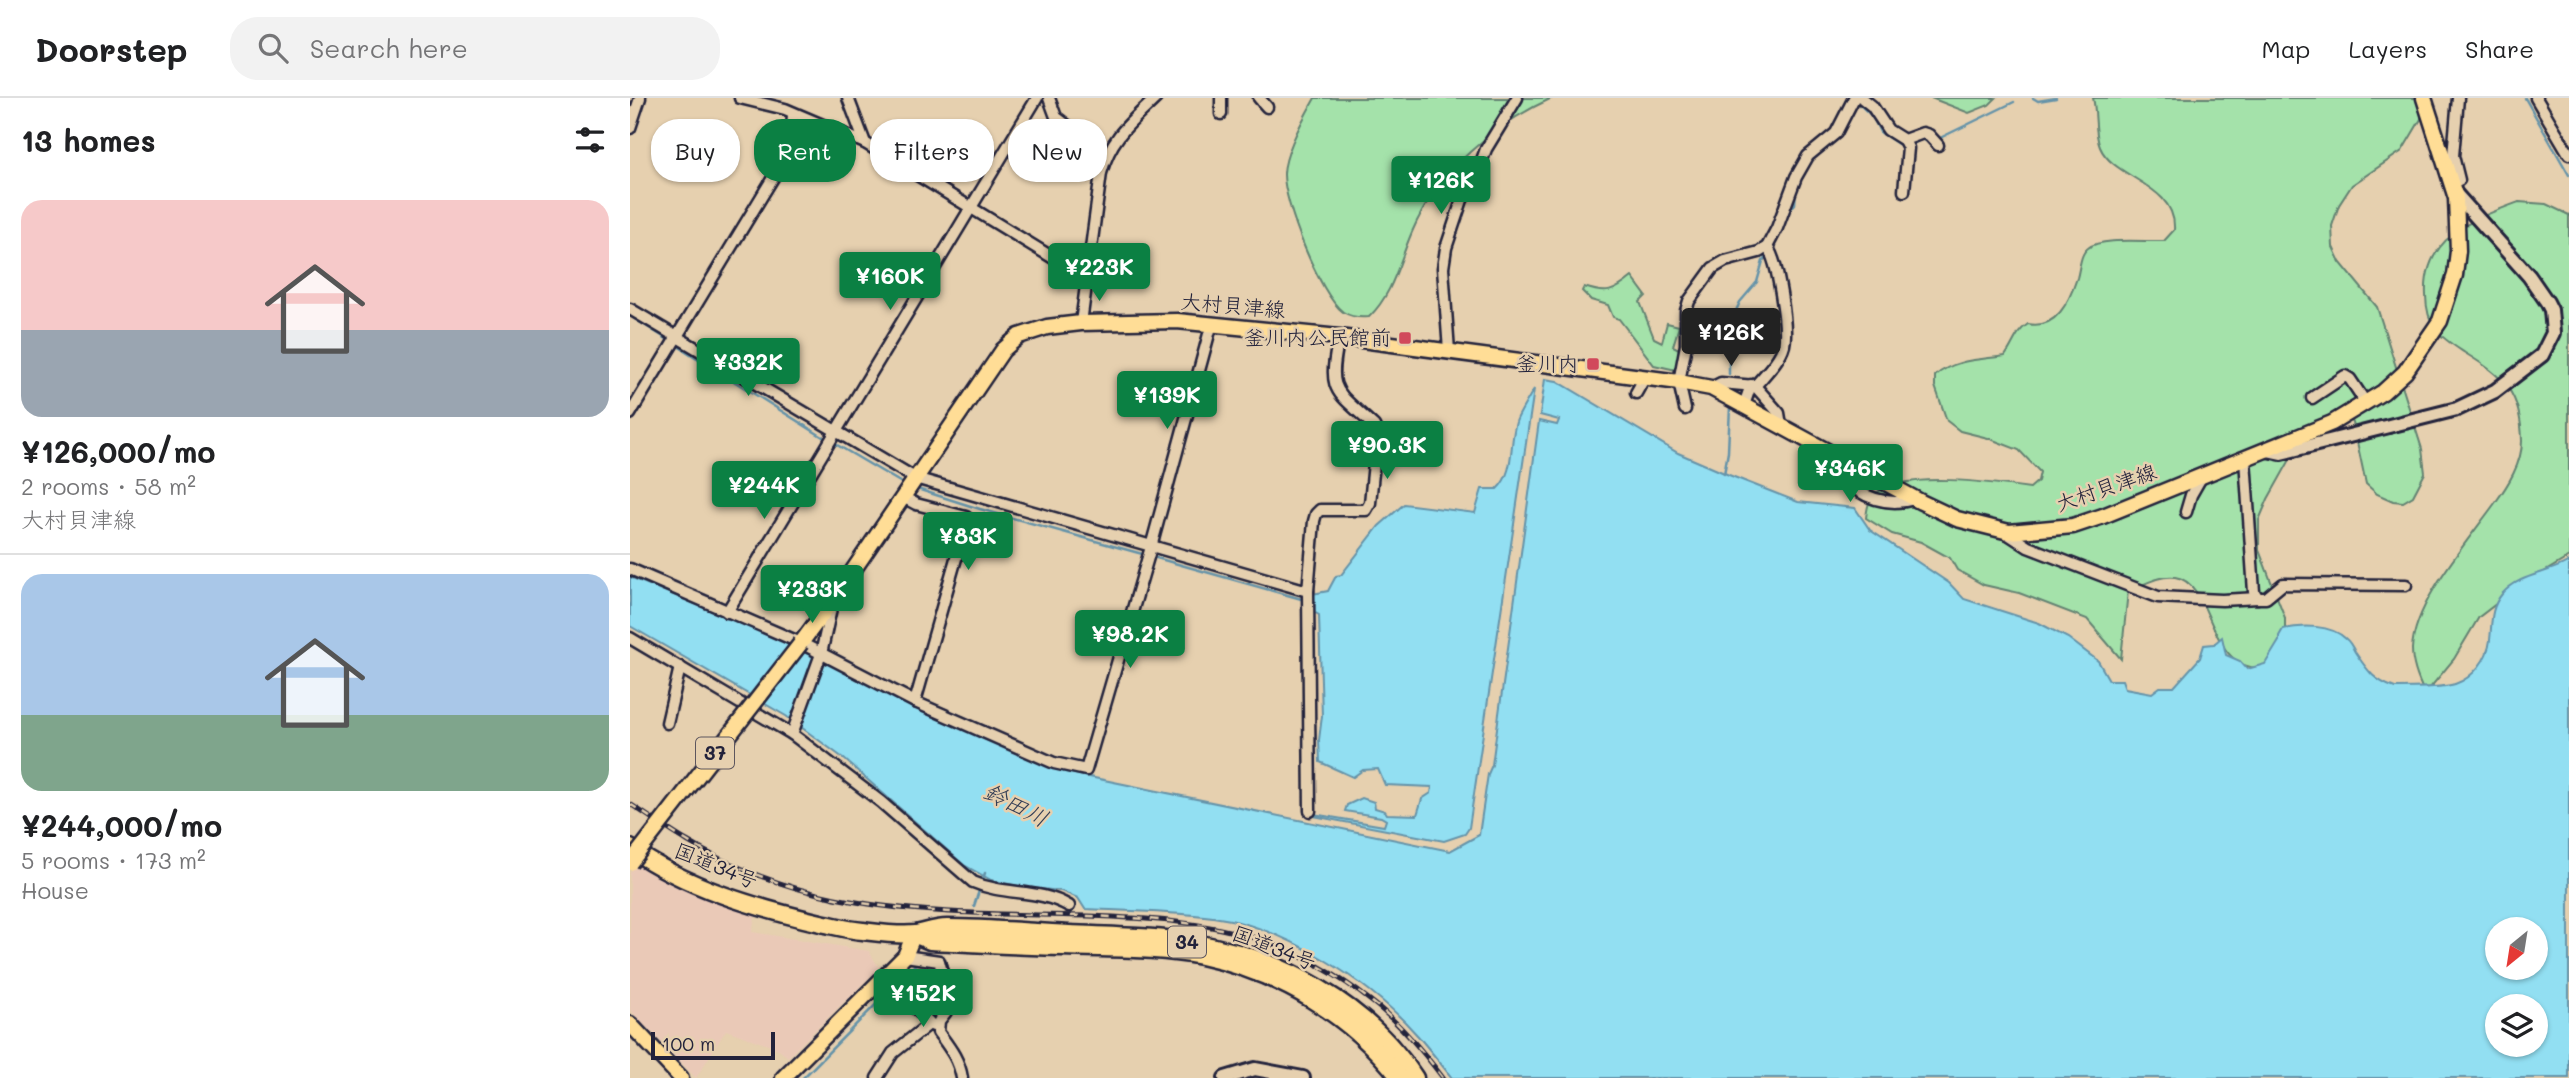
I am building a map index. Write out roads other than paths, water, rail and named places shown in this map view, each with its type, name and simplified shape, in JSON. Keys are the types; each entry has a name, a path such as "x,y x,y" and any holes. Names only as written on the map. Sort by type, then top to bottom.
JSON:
{"highway":[{"name":"国道34号","path":"630,848 697,884 772,910 861,931 914,934 944,928 1117,937 1193,943 1247,956 1271,964 1321,989 1361,1018 1405,1061 1415,1078"},
{"name":"国道34号","path":"914,934 930,941 1199,956 1243,967 1306,995 1339,1016 1367,1040 1400,1078"}],"main road":[{"name":"大村貝津線","path":"630,863 833,600 1003,351 1019,336 1047,327 1081,323 1212,323 1679,382 1711,388 1957,519 2001,530 2048,530 2073,526 2332,423 2366,403 2405,372 2440,321 2455,275 2458,251 2459,228 2453,188 2424,98"},
{"path":"783,1078 910,956 914,934"},
{"path":"630,1024 681,1078"}],"street":[{"path":"630,128 640,98"},
{"path":"740,98 789,111 833,127 865,143 1086,278"},
{"path":"630,414 790,148 789,98"},
{"path":"848,98 865,143"},
{"path":"727,612 1037,98"},
{"path":"1048,98 1059,119"},
{"path":"1107,153 1119,133 1156,98"},
{"path":"1221,98 1221,114"},
{"path":"1259,98 1267,107"},
{"path":"1450,351 1443,268 1446,248 1462,200 1477,174 1486,149 1517,98"},
{"path":"1744,405 1753,385 1778,357 1784,344 1780,286 1770,250 1777,228 1796,177 1808,156 1836,133 1854,98"},
{"path":"1861,98 1872,106 1888,130 1904,140 1908,148 1904,191"},
{"path":"2267,450 2281,453 2456,409 2495,391 2542,355 2553,333 2551,310 2547,302 2529,276 2453,188 2459,180 2453,156 2458,98"},
{"path":"2536,98 2569,154"},
{"path":"1904,140 1923,132 1938,145"},
{"path":"1081,323 1102,182"},
{"path":"1685,409 1679,382 1686,345 1686,311 1698,287 1713,268 1725,261 1770,250"},
{"path":"630,309 675,341 835,433 909,487 1309,593"},
{"path":"630,569 800,643 820,656 915,702 1054,763 1086,770 1212,323"},
{"path":"1310,811 1309,593 1315,514 1320,510 1366,510 1370,503 1377,433 1374,426 1336,389 1332,378 1339,337"},
{"path":"2312,398 2346,376 2366,403"},
{"path":"1636,393 1645,377"},
{"path":"1711,388 1721,383 1753,385 1779,413 1781,425"},
{"path":"1812,443 1828,465 1846,483 1863,494 1900,503 1915,499"},
{"path":"2245,459 2254,592 2258,598"},
{"path":"2186,512 2191,495 2203,474"},
{"path":"909,487 916,504 965,517 967,520 915,702"},
{"path":"2001,530 2028,547 2158,597 2221,600 2266,598 2283,584 2406,585"},
{"path":"793,730 820,656 833,600"},
{"path":"630,638 793,730 977,884 1052,897 1069,906"},
{"path":"667,723 680,667"},
{"path":"877,1078 893,1053 934,1025 946,1012 939,961 910,956"},
{"path":"899,992 934,1025 954,1053 961,1078"},
{"path":"1225,1078 1255,1069 1303,1078"}],"water":[{"name":"鈴田川","path":"1545,379 1557,381 1678,453 1729,475 1798,502 1855,508 1870,530 1949,583 1964,599 2039,623 2068,638 2098,661 2109,680 2122,680 2125,688 2152,693 2160,687 2174,687 2200,658 2204,645 2214,644 2222,637 2226,655 2240,661 2247,669 2265,664 2283,629 2307,626 2340,634 2372,674 2381,682 2395,688 2449,686 2468,677 2483,661 2489,647 2493,610 2502,594 2525,578 2569,561 2569,1078 1452,1078 1418,1036 1377,996 1325,960 1269,932 1213,917 1085,909 1078,898 1061,891 1022,887 991,880 964,865 843,758 786,716 630,626 630,577 788,642 984,739 1065,772 1450,851 1479,835 1488,774 1492,765 1539,421 1557,425 1559,420 1540,415"},
{"path":"1534,389 1469,828 1465,834 1444,841 1313,816 1384,826 1386,820 1381,817 1345,811 1347,805 1362,798 1374,802 1375,808 1387,814 1417,815 1422,799 1431,793 1432,787 1385,785 1378,769 1363,770 1353,777 1320,762 1322,716 1319,615 1312,611 1312,594 1328,591 1336,576 1341,575 1379,526 1404,504 1475,513 1482,489 1497,489 1507,475 1516,422"}],"waterway":[{"path":"2033,98 2038,101 2056,98"},
{"path":"2525,98 2569,175"},
{"path":"1940,138 2014,102"},
{"path":"1846,125 1858,103 1872,116 1880,132 1898,144"},
{"path":"1913,144 1922,139 1931,143"},
{"path":"1800,181 1814,156"},
{"path":"1788,212 1795,204 1796,190"},
{"path":"1729,374 1729,358 1737,338 1734,315 1740,302 1757,282 1767,256"},
{"path":"630,316 826,439"},
{"path":"1724,474 1730,406"},
{"path":"832,442 905,485"},
{"path":"914,488 1146,555"},
{"path":"1153,557 1305,600"},
{"path":"974,906 985,873"},
{"path":"803,1078 919,961"}],"railway":[{"path":"630,804 703,851 740,868 798,889 835,898 929,911 1151,919 1194,924 1255,938 1316,965 1358,991 1401,1027 1443,1078"}],"place":[{"name":"釜川内公民館前","path":"1405,338"},
{"name":"釜川内","path":"1593,364"}]}
